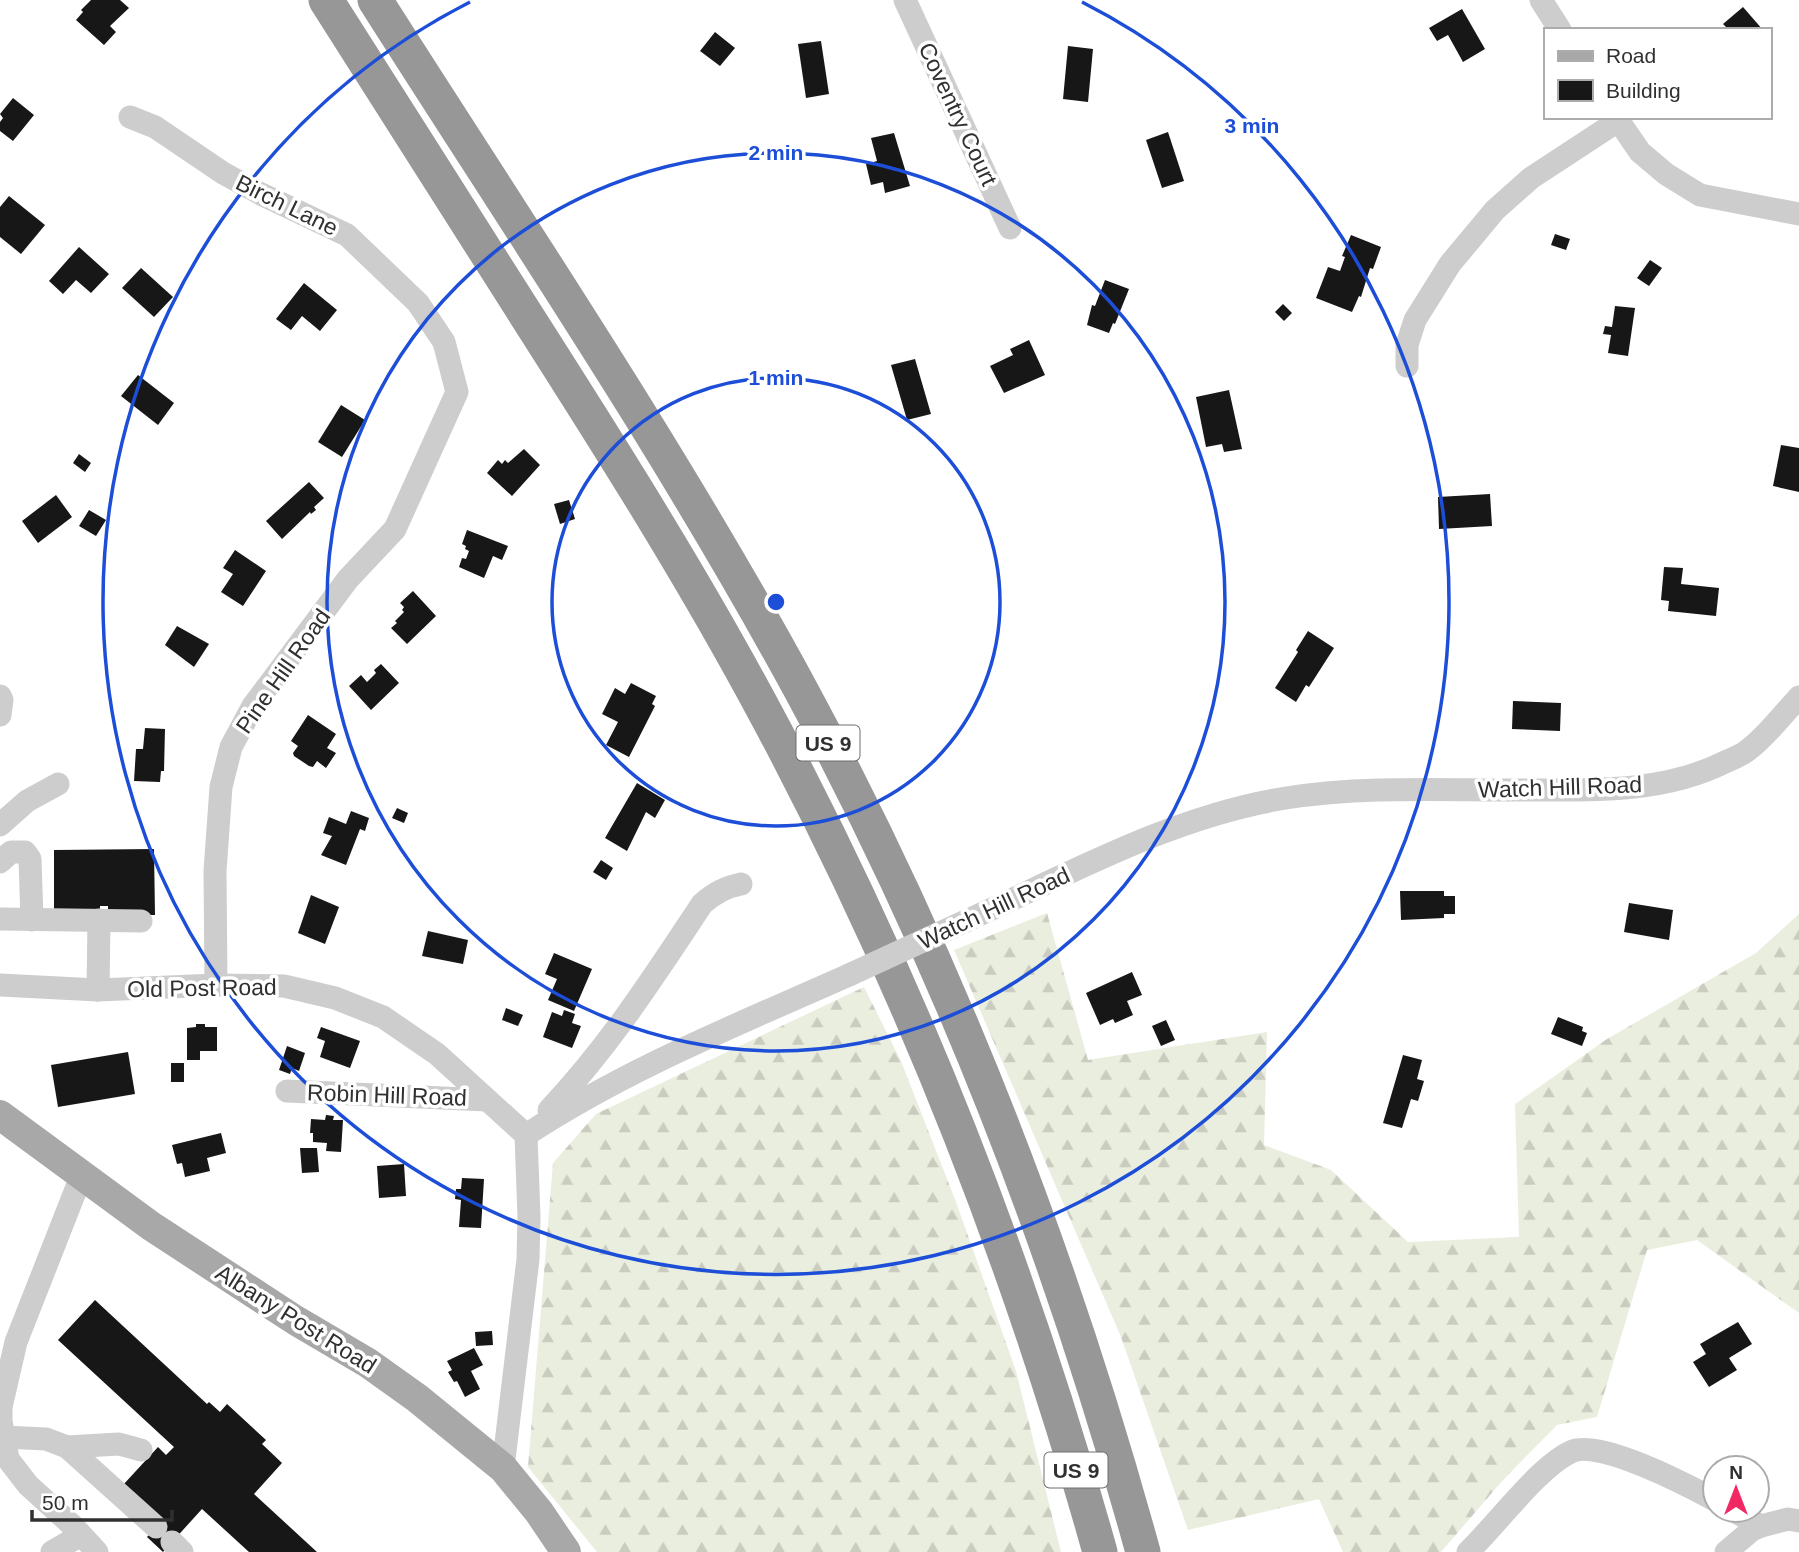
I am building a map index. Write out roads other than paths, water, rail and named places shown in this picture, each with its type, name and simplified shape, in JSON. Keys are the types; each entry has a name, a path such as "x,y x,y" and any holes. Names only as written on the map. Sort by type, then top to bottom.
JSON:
{"highway":[{"name":"US 9","path":"326,0 604,437 685,571 766,715 831,842 911,1015 999,1233 1051,1387 1100,1552"},
{"name":"US 9","path":"375,0 714,538 803,695 869,823 935,964 1016,1161 1069,1309 1115,1452 1143,1552"},
{"path":"1051,1387 1087,1552"}],"main road":[{"name":"Albany Post Road","path":"0,1115 151,1226 295,1320 368,1363 417,1398 503,1468 539,1512 566,1552"}],"street":[{"name":"Coventry Court","path":"905,0 1010,228"},
{"path":"1541,0 1559,28"},
{"name":"Birch Lane","path":"130,117 155,127 223,173 261,194 346,234 418,303 444,342 457,392"},
{"path":"1407,366 1407,345 1415,320 1450,264 1495,210 1531,178 1617,119 1640,152 1666,174 1700,195 1799,214"},
{"name":"Pine Hill Road","path":"216,985 215,871 221,787 231,747 253,706 348,579 395,529 457,392"},
{"path":"0,696 0,715"},
{"name":"Watch Hill Road","path":"526,1135 589,1096 644,1067 1149,838 1238,808 1286,798 1375,791 1568,790 1642,786 1699,775 1748,751 1799,696"},
{"path":"0,825 27,801 58,784"},
{"path":"0,862 12,852 25,852 30,859 32,920"},
{"path":"503,1468 528,1259 530,1217 526,1135 620,1027 702,904 727,887 741,884"},
{"path":"0,919 141,921"},
{"path":"98,990 99,920"},
{"name":"Old Post Road","path":"0,985 98,990 216,985 284,986 335,998 383,1017 437,1054 526,1135"},
{"name":"Robin Hill Road","path":"287,1091 487,1100"},
{"path":"82,1174 16,1342 6,1361 1,1427 8,1459 28,1485 97,1552"},
{"path":"1,1427 67,1447 170,1540"},
{"path":"67,1447 119,1444 141,1450"},
{"path":"1468,1552 1541,1474 1573,1451 1581,1449 1604,1452 1643,1465 1701,1493"},
{"path":"1726,1552 1752,1530 1761,1526 1788,1520 1799,1521"},
{"path":"1757,1524 1761,1526"},
{"path":"52,1552 81,1535"}]}
